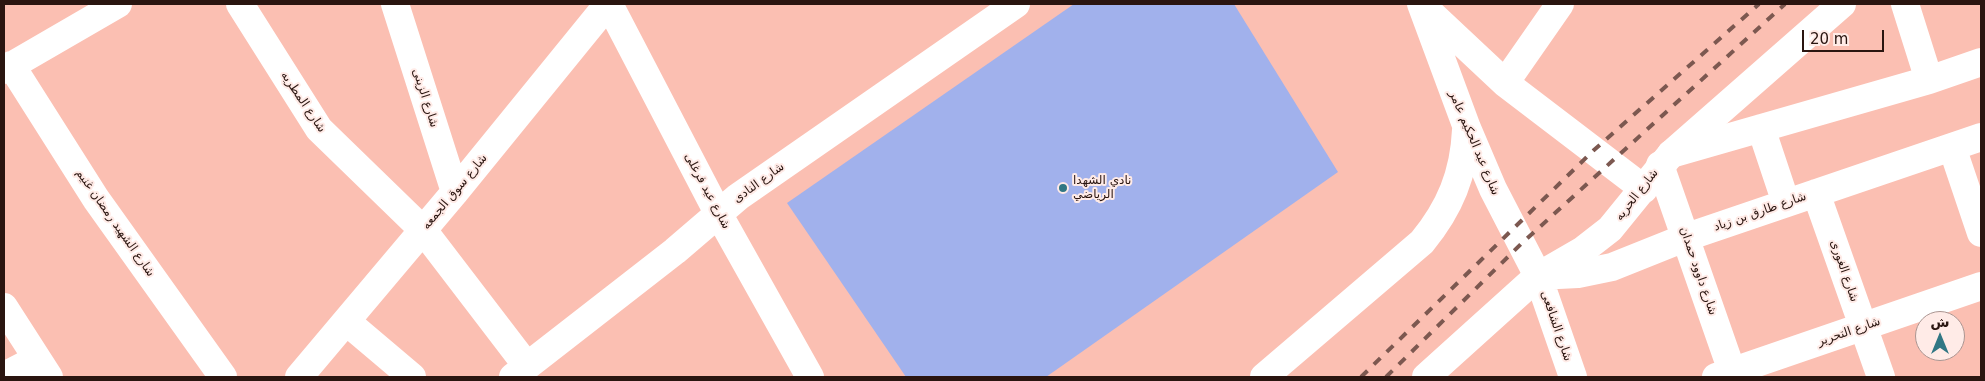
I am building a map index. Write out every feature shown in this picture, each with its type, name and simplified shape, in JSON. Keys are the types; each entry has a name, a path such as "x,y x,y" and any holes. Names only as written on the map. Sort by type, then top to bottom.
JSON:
{"street":[{"path":"8,67 118,4"},
{"name":"شارع المطريه","path":"240,4 319,129 423,230 520,372"},
{"name":"شارع الزينى","path":"395,4 455,192"},
{"name":"شارع سوق الجمعه","path":"299,377 455,192 608,4"},
{"name":"شارع عيد فرغلى","path":"608,4 718,213 810,377"},
{"name":"شارع النادى","path":"520,372 675,251 718,213 979,13 1016,4"},
{"path":"1505,83 1560,4"},
{"name":"شارع الحريه","path":"1428,377 1538,276 1583,250 1610,229 1644,189 1665,159 1842,4"},
{"path":"1905,4 1929,80"},
{"name":"شارع عبد الحكيم عامر","path":"1421,5 1505,83 1644,189"},
{"name":"شارع عبد الحكيم عامر","path":"1421,5 1467,128 1493,189 1538,276"},
{"path":"1665,159 1760,128 1929,80 1981,62"},
{"name":"شارع الشهيد رمضان غنيم","path":"8,67 96,199 223,377"},
{"path":"1264,377 1422,242 1452,198 1462,168 1467,128"},
{"path":"1760,128 1786,203"},
{"name":"شارع طارق بن زياد","path":"1538,276 1578,274 1612,267 1687,237 1981,137"},
{"path":"1952,147 1981,233"},
{"name":"شارع داوود حمدان","path":"1665,159 1728,375"},
{"name":"شارع الغورى","path":"1816,193 1881,377"},
{"name":"شارع الشافعى","path":"1538,276 1574,377"},
{"name":"شارع التحرير","path":"1728,375 1981,286"},
{"path":"4,307 43,368 4,376"},
{"path":"347,322 412,377"}],"shaded area":[{"name":"نادي الشهدا الرياضي","path":"1074,4 1234,4 1338,172 1046,377 906,377 787,203"}],"railway":[{"path":"1361,377 1594,150 1759,4"},
{"path":"1386,377 1521,244 1785,4"}],"place":[{"name":"نادي الشهدا الرياضي","path":"1063,188"}]}
